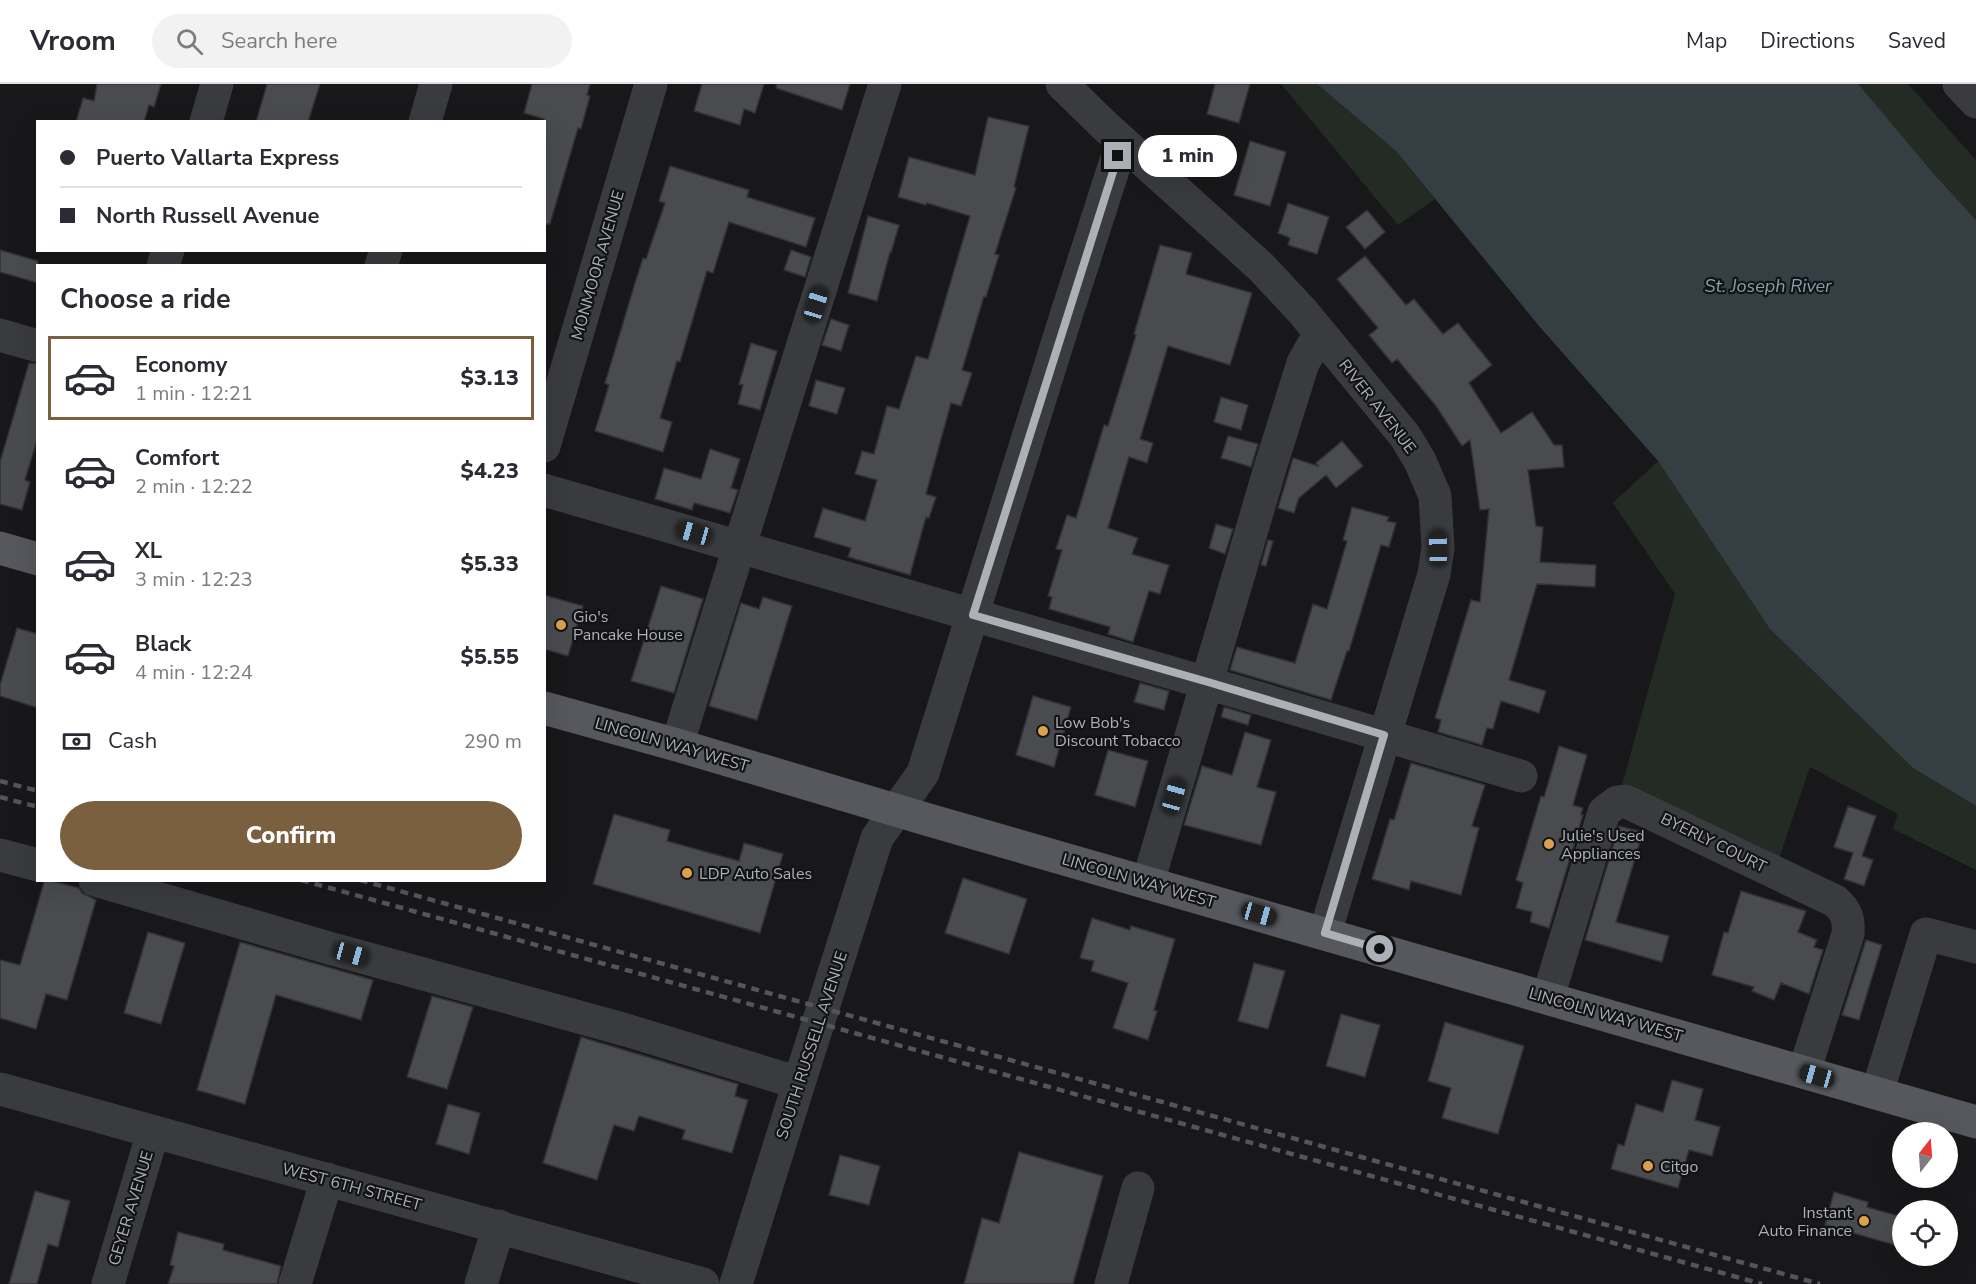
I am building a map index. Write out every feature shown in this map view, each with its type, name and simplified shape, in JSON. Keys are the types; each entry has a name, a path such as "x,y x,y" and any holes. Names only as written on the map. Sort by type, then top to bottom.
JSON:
{"main road":[{"path":"0,548 36,558"},
{"name":"LINCOLN WAY WEST","path":"546,709 1976,1122"}],"street":[{"path":"207,120 217,84"},
{"path":"426,120 436,84"},
{"name":"MONMOOR AVENUE","path":"546,439 651,84"},
{"path":"677,745 885,84"},
{"name":"RIVER AVENUE","path":"1062,84 1122,142 1261,267 1320,333 1405,436 1420,461 1435,496 1438,548 1434,574 1325,933"},
{"path":"1959,84 1976,102"},
{"name":"SOUTH RUSSELL AVENUE","path":"736,1284 877,838 923,773 1122,142"},
{"path":"1149,882 1271,465 1303,363 1320,333"},
{"path":"0,335 36,345"},
{"path":"546,491 1208,682 1521,776"},
{"name":"BYERLY COURT","path":"1548,998 1604,812 1617,802 1625,801 1835,901 1842,907 1847,915 1848,934 1804,1072"},
{"path":"0,855 36,864"},
{"path":"101,882 626,1030 798,1083"},
{"path":"1877,1093 1926,934 1976,947"},
{"name":"WEST 6TH STREET","path":"0,1089 703,1284"},
{"name":"GEYER AVENUE","path":"108,1284 153,1132"},
{"path":"295,1284 327,1179"},
{"path":"1111,1284 1138,1188"},
{"path":"481,1284 499,1226"}],"shaded area":[{"path":"1281,84 1317,84 1396,151 1435,199 1398,225"},
{"path":"1857,84 1908,84 1976,160 1976,220 1934,174"},
{"path":"1658,461 1770,629 1913,768 1976,806 1976,870 1893,829 1898,814 1810,767 1779,858 1620,792 1675,594 1613,503"}],"water":[{"name":"St. Joseph River","path":"1317,84 1858,84 1976,220 1976,806 1913,768 1770,629 1658,461 1539,326 1396,151"}],"building":[{"path":"97,84 161,84 154,107 149,105 145,120 77,120 83,98 94,101"},
{"path":"267,84 320,84 309,120 257,120"},
{"path":"532,84 590,84 587,95 590,96 581,129 578,128 550,224 546,224 546,120 524,113"},
{"path":"702,84 764,84 755,113 744,109 740,125 694,111"},
{"path":"777,84 850,84 842,110 776,88"},
{"path":"1215,84 1250,84 1239,123 1207,114"},
{"path":"988,117 1029,126 1014,187 1016,188 995,254 999,255 962,370 972,373 961,406 951,403 926,494 936,497 929,518 926,517 910,575 848,557 851,548 814,537 823,508 865,521 877,480 855,474 862,451 874,454 887,406 899,409 916,356 928,359 970,216 898,197 909,157 975,175"},
{"path":"1250,141 1286,152 1270,206 1234,195"},
{"path":"670,166 749,190 747,197 815,218 806,247 729,222 713,273 707,271 680,362 677,361 660,418 672,422 663,452 595,431 609,385 605,383 635,283 643,258 646,259 665,203 659,201"},
{"path":"1288,203 1329,217 1317,254 1288,245 1290,238 1278,233"},
{"path":"1367,210 1385,232 1365,249 1346,227"},
{"path":"868,216 899,225 877,301 848,293"},
{"path":"1160,245 1192,253 1186,274 1252,293 1230,365 1168,346 1140,439 1153,443 1147,463 1129,457 1108,528 1138,538 1132,554 1169,565 1160,594 1149,591 1133,642 1108,634 1110,627 1049,609 1052,597 1048,596 1062,550 1056,549 1067,515 1076,518 1104,425 1108,426"},
{"path":"0,250 38,261 36,282 0,272"},
{"path":"791,250 811,257 805,277 784,270"},
{"path":"1365,256 1406,305 1414,299 1443,334 1458,323 1492,365 1469,383 1501,433 1532,412 1554,445 1562,445 1564,467 1528,470 1536,526 1543,527 1540,562 1596,565 1595,587 1537,584 1509,680 1546,691 1539,713 1501,701 1493,729 1487,728 1482,745 1438,732 1441,720 1435,718 1471,600 1480,602 1489,509 1480,510 1470,440 1462,446 1436,406 1397,359 1392,363 1369,335 1378,328 1337,279"},
{"path":"831,319 849,325 841,351 822,345"},
{"path":"751,343 777,351 760,410 738,404 743,385 739,384"},
{"path":"29,363 36,364 36,444 25,480 30,482 22,510 0,504 0,462"},
{"path":"816,380 845,388 837,414 809,406"},
{"path":"1221,397 1248,405 1241,430 1214,422"},
{"path":"1228,436 1258,444 1251,467 1221,458"},
{"path":"1342,441 1363,466 1336,488 1326,475 1299,498 1294,513 1278,508 1293,458 1318,466 1316,463"},
{"path":"710,449 740,459 731,488 738,490 730,513 694,503 692,510 655,499 664,468 701,479"},
{"path":"1352,507 1389,517 1387,521 1396,523 1389,547 1381,545 1349,651 1347,651 1331,700 1230,670 1237,647 1295,663 1313,604 1327,609 1347,541 1343,540"},
{"path":"1216,524 1233,529 1225,554 1209,548"},
{"path":"1268,540 1273,541 1266,566 1261,565"},
{"path":"661,586 703,599 674,693 631,681"},
{"name":"Gio's Pancake House","path":"546,596 583,606 568,656 546,650"},
{"path":"763,597 792,606 757,720 709,706 741,603 759,609"},
{"path":"17,628 36,633 36,707 0,696 0,685"},
{"path":"1140,683 1169,691 1164,710 1134,702"},
{"name":"Low Bob's Discount Tobacco","path":"1033,696 1071,707 1054,767 1016,755"},
{"path":"1224,707 1251,715 1248,725 1221,717"},
{"path":"1245,732 1271,740 1257,787 1276,792 1261,845 1184,825 1202,766 1232,775"},
{"name":"Julie's Used Appliances","path":"1559,746 1587,755 1573,805 1583,808 1581,814 1583,815 1549,928 1530,922 1532,912 1516,908 1523,883 1516,880 1541,796 1544,797"},
{"path":"1108,750 1148,761 1135,807 1095,795"},
{"path":"1411,763 1485,785 1472,826 1479,828 1461,895 1411,881 1409,890 1372,879 1390,819 1394,820"},
{"path":"1848,806 1876,816 1862,856 1873,860 1864,886 1844,879 1853,853 1834,847"},
{"name":"LDP Auto Sales","path":"614,814 670,830 667,841 739,861 744,843 783,854 760,933 593,884"},
{"path":"1619,826 1643,832 1616,922 1669,936 1662,962 1585,940"},
{"path":"963,878 1027,899 1009,954 945,933"},
{"path":"44,882 56,882 79,888 82,893 96,900 67,1000 46,994 36,1029 0,1018 0,960 20,965"},
{"path":"1741,891 1806,911 1798,932 1817,940 1814,947 1823,950 1809,994 1781,983 1774,1000 1752,991 1754,987 1712,975 1724,932 1728,933"},
{"path":"1092,918 1130,930 1131,926 1175,939 1154,1010 1157,1011 1148,1040 1113,1028 1128,983 1091,971 1094,961 1080,958"},
{"path":"148,932 185,943 161,1024 124,1013"},
{"path":"1866,940 1882,945 1859,1020 1842,1015"},
{"path":"240,942 373,980 361,1020 276,995 245,1104 197,1090"},
{"path":"1254,963 1285,971 1268,1029 1238,1021"},
{"path":"432,996 473,1007 447,1089 407,1077"},
{"path":"1341,1014 1380,1025 1365,1077 1326,1066"},
{"path":"1445,1022 1524,1046 1498,1134 1442,1118 1451,1088 1428,1081"},
{"path":"581,1037 738,1084 735,1096 748,1100 732,1153 682,1139 685,1130 639,1116 634,1131 614,1125 597,1180 543,1163"},
{"path":"1672,1080 1703,1089 1695,1120 1720,1127 1712,1156 1689,1150 1678,1188 1611,1169 1618,1144 1624,1146 1636,1104 1663,1112"},
{"path":"448,1104 480,1113 469,1154 436,1144"},
{"path":"1019,1152 1103,1176 1073,1284 964,1284 982,1218 999,1223"},
{"path":"840,1155 880,1166 869,1205 829,1195"},
{"path":"35,1191 70,1201 58,1247 48,1244 37,1284 9,1284"},
{"name":"Instant Auto Finance","path":"1834,1192 1868,1202 1867,1207 1892,1214 1892,1244 1825,1225"},
{"path":"178,1232 224,1244 223,1250 281,1266 277,1284 168,1284 174,1266 170,1265"}],"railway":[{"path":"0,781 36,790"},
{"path":"0,797 36,806"},
{"path":"308,882 1762,1284"},
{"path":"367,882 1820,1284"}],"place":[{"name":"Gio's Pancake House","path":"561,625"},
{"name":"Low Bob's Discount Tobacco","path":"1043,731"},
{"name":"Julie's Used Appliances","path":"1549,844"},
{"name":"LDP Auto Sales","path":"687,873"},
{"name":"Citgo","path":"1648,1166"},
{"name":"Instant Auto Finance","path":"1864,1221"}],"route":[{"path":"1118,156 973,615 1384,735 1325,933 1380,949"}]}
